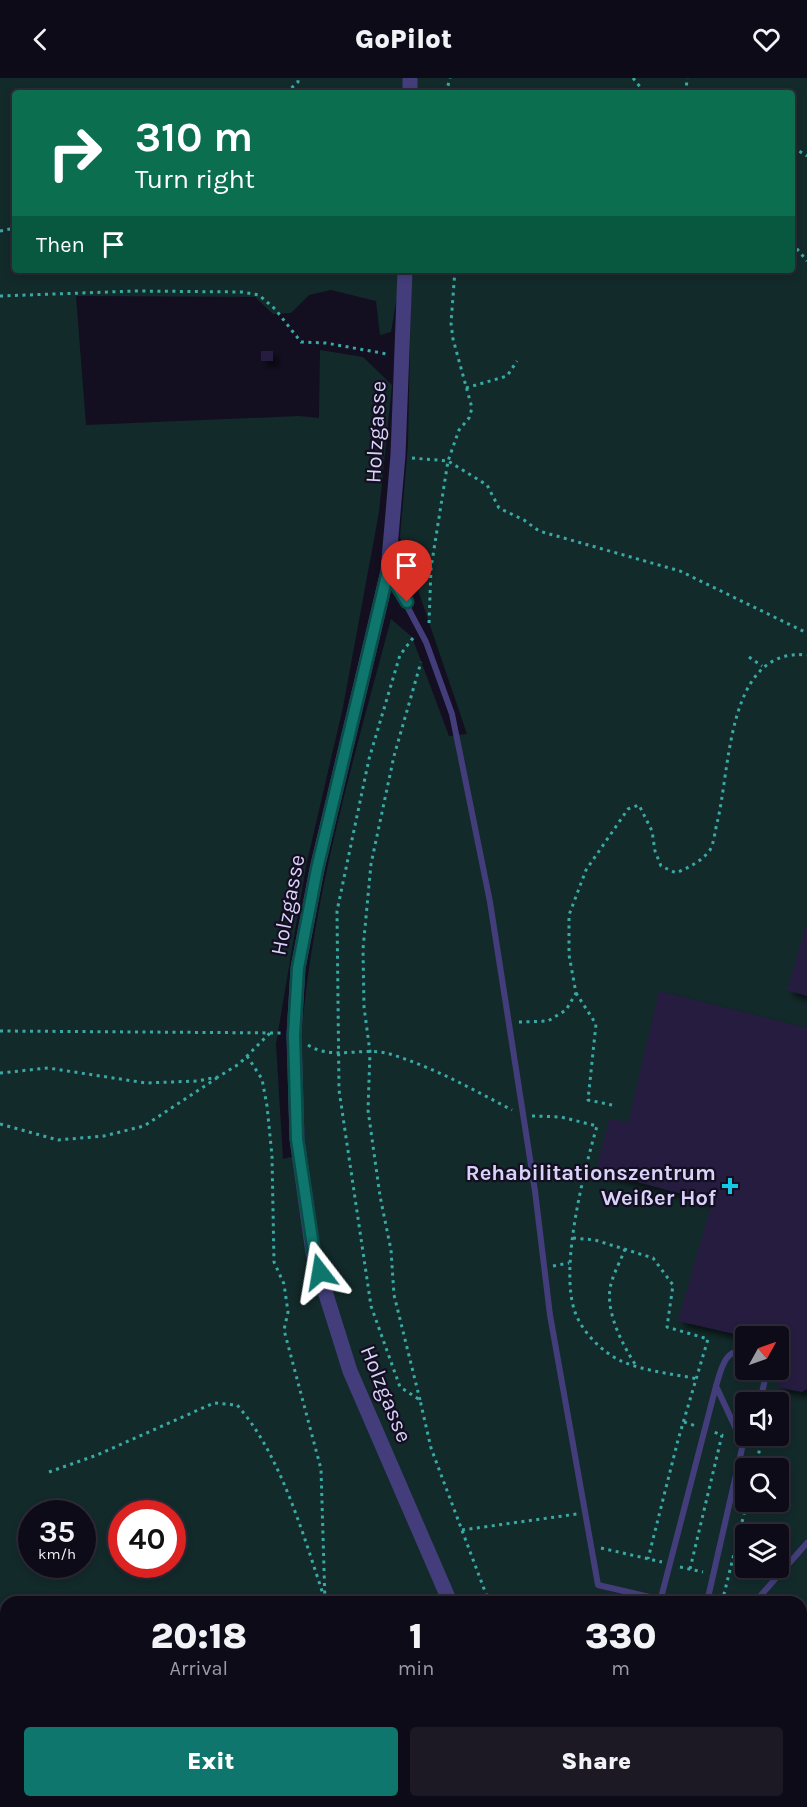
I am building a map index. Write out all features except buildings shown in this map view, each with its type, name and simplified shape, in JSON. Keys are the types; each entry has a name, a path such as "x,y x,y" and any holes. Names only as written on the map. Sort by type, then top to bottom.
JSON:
{"street":[{"name":"Holzgasse","path":"405,273 398,455 388,571 317,869 298,968 294,1035 297,1139 314,1253 350,1371 447,1596"}],"lane":[{"path":"388,571 426,642 452,714 490,902 544,1268 598,1585 651,1596"},
{"path":"662,1596 724,1359 735,1353"},
{"path":"716,1386 735,1427"},
{"path":"707,1596 743,1446"},
{"path":"760,1596 807,1543"}],"path":[{"path":"289,90 298,82 298,78"},
{"path":"633,78 643,90"},
{"path":"795,247 807,261"},
{"path":"455,273 451,323 472,408 469,418 459,430 448,461 431,568 430,615 426,642 410,708 394,756 371,864 363,949 364,1008 370,1052 368,1110 390,1250 394,1296 431,1448 487,1596"},
{"path":"0,296 136,291 242,292 259,296 275,309 301,342 326,343 402,356"},
{"path":"466,388 507,376 517,361"},
{"path":"398,455 448,461 487,485 499,508 524,520 539,531 680,571 807,633"},
{"path":"420,629 400,655 372,749 337,911 339,1089 371,1306 400,1387 420,1400"},
{"path":"612,1105 588,1100 596,1024 576,993 568,955 569,915 586,870 628,809 639,806 652,831 655,851 661,866 676,873 693,866 711,848 720,814 733,732 747,686 762,666 792,654 807,656"},
{"path":"749,657 762,666"},
{"path":"508,1023 548,1021 566,1010 576,993"},
{"path":"0,1031 272,1031 247,1056 144,1126 104,1136 58,1140 0,1124"},
{"path":"294,1035 311,1047 340,1052 387,1053 427,1067 523,1116 561,1117 597,1126 588,1155 569,1263 574,1311 591,1339 621,1361 698,1380"},
{"path":"247,1056 262,1079 267,1106 272,1156 274,1262 284,1284 288,1312 284,1330 321,1469 324,1596"},
{"path":"0,1072 48,1068 146,1083 197,1081 218,1077"},
{"path":"573,1238 594,1240 653,1258 673,1285 667,1327 708,1339 648,1559"},
{"path":"625,1249 610,1286 611,1302 615,1323 635,1364"},
{"path":"544,1268 569,1263"},
{"path":"49,1472 97,1455 214,1404 237,1406 251,1421 293,1505 323,1596"},
{"path":"684,1422 722,1435 690,1569"},
{"path":"724,1596 744,1512"},
{"path":"461,1530 585,1513"}],"green space":[{"path":"0,78 807,78 807,1596 0,1596","holes":["411,289 408,445 400,537 467,734 449,736 412,637 391,619 348,780 313,942 300,1052 300,1090 306,1153 283,1159 276,1044 306,866 343,707 379,512 392,385 363,357 320,350 319,418 299,416 86,425 76,296 255,297 273,314 291,313 309,295 331,290 376,301 380,335 391,332 398,291"]}],"place":[{"name":"Rehabilitationszentrum Weißer Hof","path":"730,1186"}],"route":[{"path":"320,1272 314,1253 297,1139 294,1035 298,968 317,869 388,571 407,602"}]}
